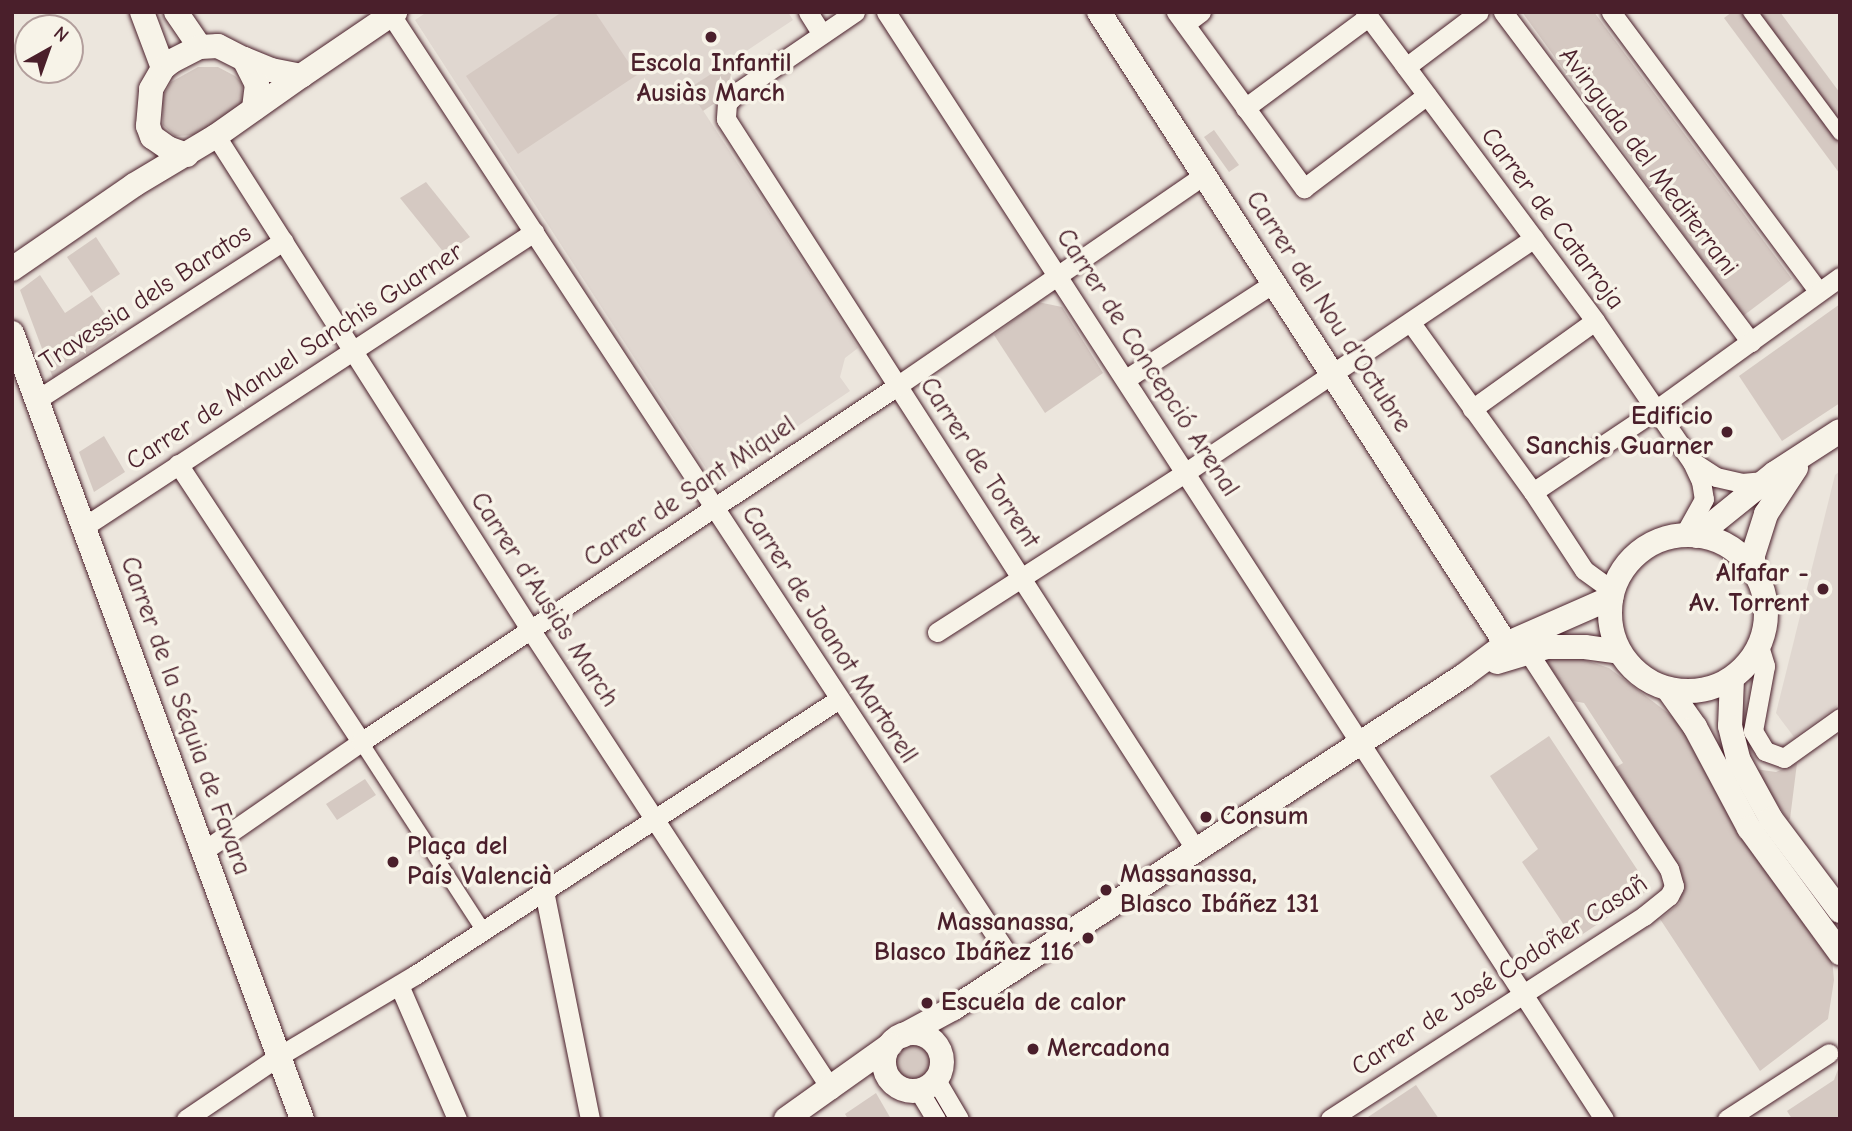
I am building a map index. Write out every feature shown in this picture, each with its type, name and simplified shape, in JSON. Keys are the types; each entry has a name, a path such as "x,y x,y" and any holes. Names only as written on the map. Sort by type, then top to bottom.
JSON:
{"street":[{"path":"142,12 163,68"},
{"path":"176,12 200,47"},
{"path":"808,12 822,34 855,12"},
{"name":"Carrer de Concepció Arenal","path":"886,12 1058,273 1604,1119"},
{"name":"Carrer del Nou d'Octubre","path":"1098,12 1205,174 1332,375 1517,648"},
{"path":"1201,12 1181,18 1304,188 1427,95"},
{"path":"1406,67 1479,12"},
{"name":"Avinguda del Mediterrani","path":"1503,12 1751,342"},
{"path":"1611,12 1818,291"},
{"path":"1750,12 1840,133"},
{"path":"12,269 134,185 216,136 393,13"},
{"name":"Carrer de Joanot Martorell","path":"393,13 1016,967"},
{"path":"1245,108 1367,15"},
{"name":"Carrer de Catarroja","path":"1367,15 1595,321 1692,462 1701,481 1704,499 1690,536"},
{"name":"Carrer de Torrent","path":"822,34 739,91 727,103 726,119 1196,850"},
{"path":"134,185 152,137 147,108 151,89 163,68 200,47 218,46 271,71 301,76"},
{"path":"244,59 257,84 254,109"},
{"name":"Carrer d'Ausiàs March","path":"216,136 530,629 831,1089"},
{"path":"152,137 168,148 187,155"},
{"name":"Carrer de Sant Miquel","path":"202,852 361,742 897,386 1205,174"},
{"name":"Carrer de Manuel Sanchis Guarner","path":"85,526 534,232"},
{"path":"937,632 1411,323 1534,238"},
{"name":"Travessia dels Baratos","path":"38,399 283,241"},
{"path":"1533,492 1657,409 1840,277"},
{"path":"1126,379 1274,283"},
{"path":"1472,409 1595,321"},
{"path":"1411,323 1533,492 1584,570 1612,594"},
{"name":"Carrer de la Séquia de Favara","path":"12,333 302,1119"},
{"path":"1690,536 1764,481 1840,432"},
{"path":"1753,571 1753,555 1766,513 1781,488 1811,450"},
{"name":"Carrer de Catarroja","path":"1692,462 1716,477 1742,483 1764,481"},
{"path":"178,464 483,930"},
{"path":"1690,536 1719,542 1738,554 1753,571 1764,595 1766,621 1759,646 1748,664 1732,678 1712,688 1690,692 1668,689 1649,681 1633,668 1620,652 1613,635 1612,594 1623,569 1640,552 1660,540 1690,536"},
{"path":"786,1119 896,1041 954,1008 1463,676 1612,594"},
{"path":"1759,646 1765,666 1753,731 1765,751 1784,758 1840,718"},
{"path":"1517,648 1585,647 1620,652"},
{"name":"Carrer de José Codoñer Casañ","path":"1331,1119 1662,904 1674,886 1669,869 1656,846 1517,648"},
{"path":"1732,678 1731,734 1742,769 1771,820 1840,911"},
{"path":"1668,689 1695,727 1749,828 1840,953"},
{"path":"186,1119 279,1056 398,985 839,699"},
{"path":"544,891 590,1119"},
{"path":"398,985 457,1119"},
{"path":"831,1089 858,1079 917,1085 942,1065 940,1050 954,1008"},
{"path":"940,1050 919,1034 896,1041 886,1053 886,1071 917,1085 959,1119"},
{"path":"1727,1119 1836,1046"},
{"path":"917,1085 936,1119"}],"shaded area":[{"path":"427,12 788,12 793,20 689,89 858,348 845,358 840,377 850,391 715,482 415,20"},
{"path":"562,12 595,12 637,75 518,154 466,76"},
{"path":"1522,12 1594,12 1792,279 1743,316"},
{"path":"1732,12 1780,12 1840,93 1840,174 1724,18"},
{"path":"731,61 733,68 724,97 703,111 688,89"},
{"path":"198,67 218,67 235,76 242,83 243,99 240,106 197,135 175,136 163,125 162,98 171,82"},
{"path":"1214,130 1239,165 1229,172 1204,137"},
{"path":"426,182 470,237 445,254 400,198"},
{"path":"96,237 120,274 91,293 67,257"},
{"path":"40,275 65,313 92,295 117,332 53,378 20,290"},
{"path":"1038,302 1062,307 1103,373 1045,413 994,335"},
{"path":"1840,304 1840,403 1782,441 1739,376"},
{"path":"104,436 125,472 94,492 79,452"},
{"name":"Alfafar - Av. Torrent","path":"1840,471 1840,704 1794,737 1776,713 1835,475"},
{"path":"1576,657 1609,668 1672,716 1693,745 1728,814 1832,959 1834,980 1828,1019 1760,1071 1660,919 1680,903 1671,855 1616,767 1623,763 1584,703 1573,701 1548,664 1549,659"},
{"path":"1549,736 1650,889 1574,940 1522,862 1538,849 1490,776"},
{"path":"1797,763 1788,820 1755,769 1776,772"},
{"path":"365,779 376,795 337,820 326,804"},
{"path":"913,1043 927,1048 932,1062 927,1076 913,1081 899,1076 894,1062 899,1048"},
{"path":"1840,1064 1840,1119 1792,1119 1787,1111 1834,1080"},
{"path":"1416,1085 1439,1119 1365,1119"},
{"path":"876,1093 891,1119 848,1119 845,1114"}],"place":[{"name":"Escola Infantil Ausiàs March","path":"711,37"},
{"name":"Edificio Sanchis Guarner","path":"1727,432"},
{"name":"Alfafar - Av. Torrent","path":"1823,589"},
{"name":"Consum","path":"1206,817"},
{"name":"Plaça del País Valencià","path":"393,862"},
{"name":"Massanassa, Blasco Ibáñez 131","path":"1106,890"},
{"name":"Massanassa, Blasco Ibáñez 116","path":"1088,938"},
{"name":"Escuela de calor","path":"927,1003"},
{"name":"Mercadona","path":"1033,1049"}]}
